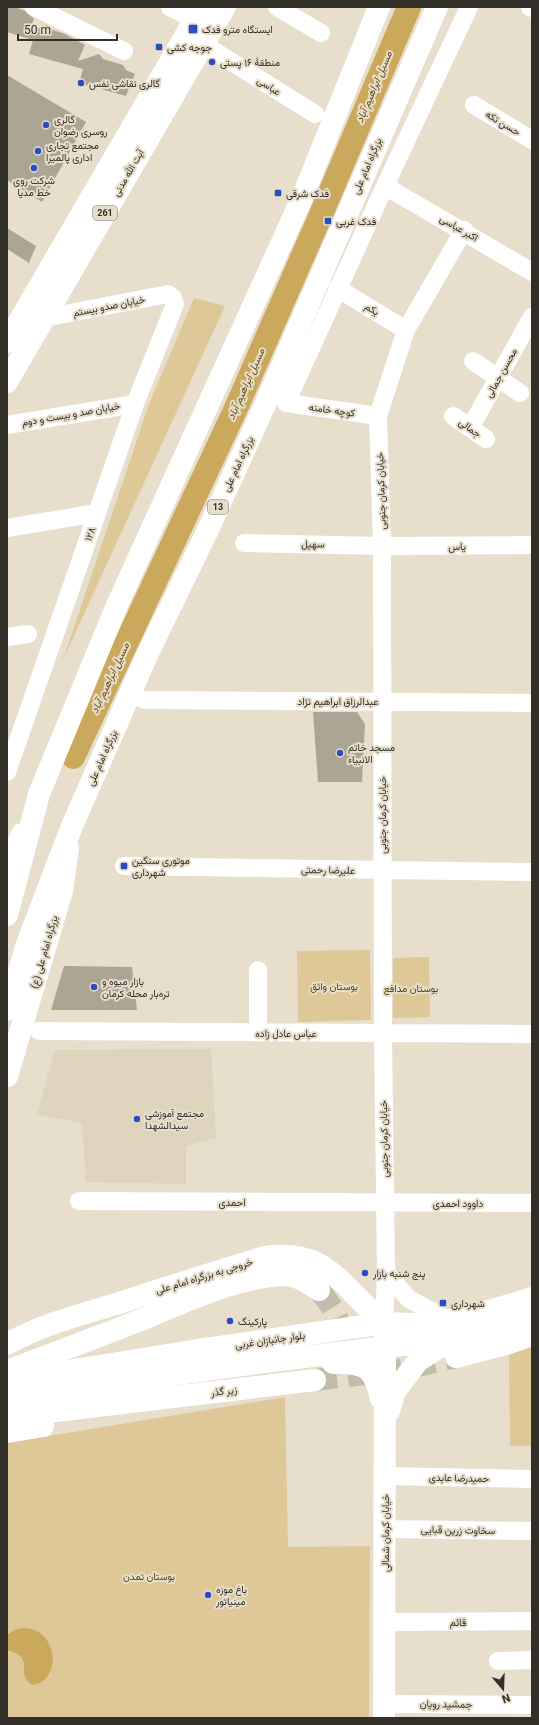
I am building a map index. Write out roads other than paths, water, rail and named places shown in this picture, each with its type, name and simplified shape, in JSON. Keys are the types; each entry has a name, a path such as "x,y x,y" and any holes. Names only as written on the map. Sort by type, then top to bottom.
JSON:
{"main road":[{"path":"7,867 118,604 302,198 379,7"},
{"name":"بزرگراه امام علی","path":"7,1010 28,941 72,826 147,655 207,532 264,407 437,7"},
{"name":"آیت الله مدنی","path":"7,382 44,318 207,18"},
{"name":"261","path":"7,342 207,18"},
{"path":"7,915 39,794"},
{"name":"بزرگراه امام علی (ع)","path":"7,1076 62,891 72,826"},
{"name":"خروجی به بزرگراه امام علی","path":"7,1344 21,1336 68,1319 265,1257 280,1255 301,1258 323,1266 334,1274 384,1323"},
{"path":"7,1371 181,1303 243,1281 285,1275 301,1279 319,1290"},
{"name":"بلوار جانبازان غربی","path":"452,1338 490,1310 532,1298"},
{"path":"7,1352 125,1315 149,1316"},
{"name":"بلوار جانبازان غربی","path":"7,1401 25,1396 264,1362 386,1348 452,1338 484,1332 532,1318"},
{"name":"بلوار جانبازان غربی","path":"7,1381 204,1349 384,1323 413,1324 452,1338"},
{"name":"خیابان کرمان جنوبی","path":"384,1323 386,1348"},
{"path":"386,1423 395,1391 418,1361 452,1338 506,1344 532,1335"},
{"name":"خیابان کرمان شمالی","path":"384,1711 386,1348"},
{"path":"264,1362 298,1364 348,1362 360,1366 370,1372 376,1381 386,1423"},
{"name":"زیر گذر","path":"133,1401 315,1380"},
{"path":"7,1415 22,1415 133,1401"},
{"path":"7,1432 97,1415 133,1401"}],"street":[{"path":"34,7 124,51"},
{"name":"عباسی","path":"170,7 207,18 315,114"},
{"path":"277,7 321,33"},
{"path":"337,288 469,7"},
{"name":"حسن تکه","path":"474,105 532,140"},
{"name":"اکبر عباسی","path":"385,186 464,230 532,272"},
{"name":"خیابان کرمان جنوبی","path":"384,1323 386,1273 382,871 382,546 378,416 406,330 464,230"},
{"name":"یکم","path":"337,288 406,330"},
{"name":"کوچه خامنه","path":"337,288 286,404 378,416"},
{"name":"خیابان صدو بیستم","path":"44,318 168,294 173,298"},
{"name":"۱۲۸","path":"7,772 135,404 175,304 173,298"},
{"name":"محسن جمالی","path":"470,428 532,317"},
{"path":"473,361 520,394"},
{"name":"خیابان صد و بیست و دوم","path":"7,425 135,404"},
{"name":"جمالی","path":"453,416 486,439"},
{"path":"7,528 97,513"},
{"name":"سهیل","path":"244,543 382,546"},
{"name":"یاس","path":"382,546 532,546"},
{"path":"7,637 28,634"},
{"name":"عبدالرزاق ابراهیم نژاد","path":"144,700 532,703"},
{"name":"علیرضا رحمتی","path":"124,866 382,871 532,872"},
{"path":"258,970 258,1032"},
{"name":"عباس عادل زاده","path":"39,1031 532,1034"},
{"name":"احمدی","path":"79,1201 385,1202"},
{"name":"داوود احمدی","path":"385,1202 532,1203"},
{"path":"386,1273 409,1299 452,1338"},
{"name":"حمیدرضا عابدی","path":"385,1476 532,1480"},
{"name":"سخاوت زرین قبایی","path":"385,1529 532,1531"},
{"name":"قائم","path":"384,1622 532,1621"},
{"path":"498,1661 532,1660"},
{"name":"جمشید رویان","path":"384,1711 532,1705"}],"waterway":[{"name":"مسیل ابراهیم آباد","path":"73,757 237,406 319,219 409,7"}],"tunnel":[{"path":"319,1290 332,1309 341,1328 342,1338 340,1348 336,1357 328,1367"},
{"path":"315,1380 400,1370 456,1357"}],"place":[{"name":"ایستگاه مترو فدک","path":"193,29"},
{"name":"جوجه کشی","path":"159,47"},
{"name":"منطقهٔ ۱۶ پستی","path":"212,62"},
{"name":"گالری نقاشی نفس","path":"81,83"},
{"name":"گالری روسری رضوان","path":"46,125"},
{"name":"مجتمع تجاری اداری پالمیرا","path":"38,151"},
{"name":"شرکت روی خط مدیا","path":"34,168"},
{"name":"فدک شرقی","path":"278,193"},
{"name":"فدک غربی","path":"328,221"},
{"name":"مسجد خاتم الانبیاء","path":"340,753"},
{"name":"موتوری سنگین شهرداری","path":"124,866"},
{"name":"بازار میوه و تره‌بار محله کرمان","path":"94,987"},
{"name":"مجتمع آموزشی سیدالشهدا","path":"137,1119"},
{"name":"پنج شنبه بازار","path":"365,1273"},
{"name":"شهرداری","path":"443,1303"},
{"name":"پارکینگ","path":"230,1321"},
{"name":"باغ موزه مینیاتور","path":"208,1595"}],"park label":[{"name":"بوستان واثق","path":"334,986"},
{"name":"بوستان مدافع","path":"411,988"},
{"name":"بوستان تمدن","path":"149,1576"}]}
